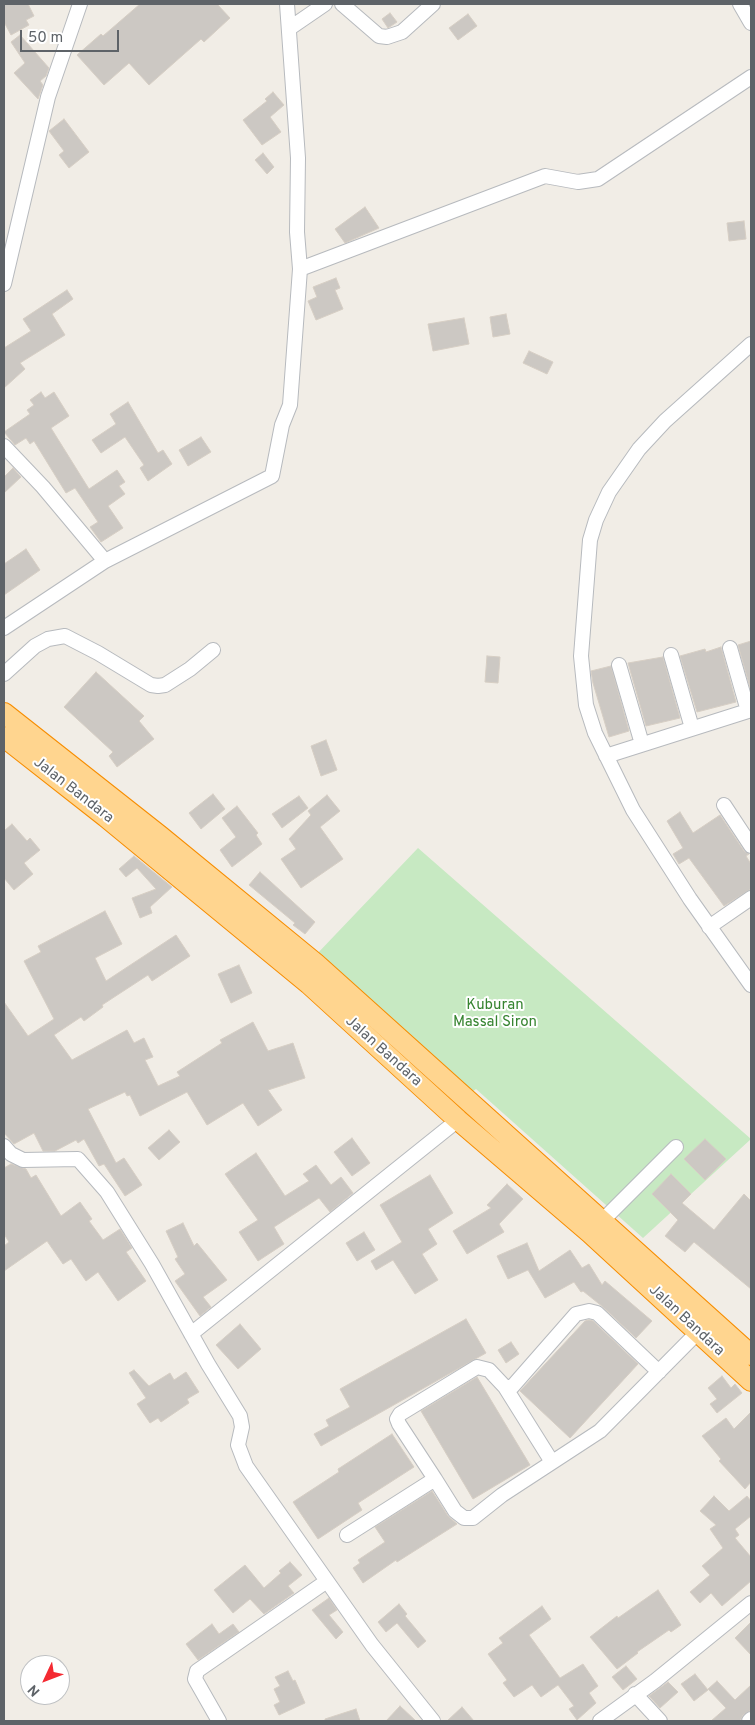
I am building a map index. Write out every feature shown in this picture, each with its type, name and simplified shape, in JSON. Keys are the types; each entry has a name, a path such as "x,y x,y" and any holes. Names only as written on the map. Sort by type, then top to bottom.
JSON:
{"highway":[{"name":"Jalan Bandara","path":"4,715 160,836 315,963 596,1227 698,1332 751,1381"},
{"name":"Jalan Bandara","path":"4,737 106,817 309,984 458,1120 596,1227 751,1355"}],"street":[{"path":"4,284 48,96 80,4"},
{"path":"4,628 105,560 272,476 282,425 290,405 300,269 297,232 298,158 287,4"},
{"path":"290,28 325,4"},
{"path":"342,4 379,36 386,37 402,32 432,4"},
{"path":"740,4 751,23"},
{"path":"300,269 545,176 578,182 598,179 751,77"},
{"path":"751,344 681,406 639,449 609,492 596,520 590,540 581,667 586,705 595,733 633,810 709,927 751,985"},
{"path":"4,446 49,494 105,560"},
{"path":"4,674 34,646 48,639 65,636 98,653 151,685 158,686 165,685 190,669 213,650"},
{"path":"606,756 750,710 730,648"},
{"path":"671,655 692,728"},
{"path":"619,665 642,744"},
{"path":"724,804 751,846"},
{"path":"709,927 751,898"},
{"path":"191,1334 458,1120"},
{"path":"4,1146 11,1154 23,1160 78,1159 107,1192 131,1228 242,1421 238,1445 246,1466 372,1645 433,1721"},
{"path":"596,1227 676,1147"},
{"path":"505,1387 512,1387 571,1317 589,1311 597,1313 659,1372"},
{"path":"552,1462 505,1387 488,1370 477,1367 400,1414 397,1419 455,1511 464,1518 473,1518 502,1495 600,1431 698,1332"},
{"path":"347,1535 435,1479"},
{"path":"219,1721 195,1679 197,1671 327,1581"},
{"path":"600,1721 655,1681 751,1603"},
{"path":"635,1694 660,1721"}],"green space":[{"name":"Kuburan Massal Siron","path":"418,848 751,1139 643,1238 476,1089 469,1094 315,956"}],"building":[{"path":"4,4 28,4 34,16 26,20 29,25 11,35 4,22"},
{"path":"140,4 217,4 230,18 204,42 201,39 149,85 129,63 104,85 77,55 101,34 103,36"},
{"path":"390,13 397,22 388,28 382,19"},
{"path":"468,14 477,26 458,40 449,28"},
{"path":"20,35 49,68 46,76 40,81 43,85 38,99 14,73 25,63 11,42"},
{"path":"273,92 284,105 270,117 281,132 262,145 243,120 267,101 265,99"},
{"path":"64,119 89,152 69,168 59,155 64,151 49,131"},
{"path":"263,153 274,167 267,174 255,160"},
{"path":"365,207 379,228 345,243 335,229"},
{"path":"744,221 746,239 729,241 727,223"},
{"path":"336,278 340,288 335,290 343,309 316,320 308,301 317,297 313,287"},
{"path":"67,290 73,299 52,314 65,335 20,363 25,369 4,388 4,348 31,331 23,319"},
{"path":"506,314 510,334 493,337 490,317"},
{"path":"464,318 469,344 433,351 428,324"},
{"path":"529,351 553,362 547,374 523,363"},
{"path":"41,392 45,398 54,392 69,416 51,428 89,489 117,470 125,482 119,486 125,494 108,506 123,528 101,542 90,527 98,522 75,488 66,493 34,441 30,444 26,438 15,445 4,432 30,414 27,410 34,405 30,400"},
{"path":"128,402 158,453 163,450 172,464 148,481 140,468 144,465 125,437 101,453 92,440 116,424 110,414"},
{"path":"201,437 211,452 188,466 179,450"},
{"path":"13,468 21,477 4,493 4,477"},
{"path":"26,549 40,570 4,595 4,564"},
{"path":"751,641 751,691 738,645"},
{"path":"721,647 736,702 697,712 680,656 705,649 706,652"},
{"path":"487,656 500,657 498,683 485,682"},
{"path":"663,657 680,718 646,726 628,663"},
{"path":"611,666 629,731 609,737 591,671"},
{"path":"96,672 144,716 139,721 154,739 117,767 109,756 113,752 64,707"},
{"path":"326,740 337,770 321,776 311,746"},
{"path":"213,794 225,809 201,829 189,813"},
{"path":"327,795 340,811 320,827 343,859 301,888 281,859 296,849 289,839 311,815 308,811"},
{"path":"299,796 308,808 282,828 272,814"},
{"path":"237,806 258,833 256,835 262,844 232,867 220,850 236,837 222,818"},
{"path":"680,812 693,833 720,815 744,851 749,854 746,856 751,864 751,889 724,906 689,858 679,864 673,854 683,848 667,821"},
{"path":"12,824 27,841 30,838 40,850 24,863 33,874 14,890 4,878 4,831"},
{"path":"134,856 172,887 150,907 152,913 140,918 132,898 156,889 137,868 126,877 119,869"},
{"path":"260,872 315,922 305,934 293,925 295,923 249,885"},
{"path":"105,911 122,944 95,958 106,981 176,935 190,956 152,981 148,975 102,1005 103,1007 84,1021 81,1017 54,1035 72,1060 127,1030 134,1043 144,1038 153,1057 145,1060 158,1086 180,1076 177,1072 222,1043 220,1040 253,1022 268,1051 293,1043 305,1078 268,1090 282,1110 258,1126 243,1103 207,1125 187,1092 140,1116 130,1095 127,1096 125,1092 88,1109 116,1163 124,1158 142,1185 125,1196 104,1164 99,1166 84,1139 78,1143 76,1140 55,1151 43,1151 34,1133 14,1144 4,1133 4,1002 28,1036 54,1019 24,961 41,952 38,946"},
{"path":"239,965 252,993 231,1003 218,974"},
{"path":"169,1130 180,1142 159,1160 148,1148"},
{"path":"352,1138 370,1163 352,1176 334,1152"},
{"path":"705,1139 726,1159 705,1180 684,1159"},
{"path":"256,1153 285,1196 309,1181 303,1174 316,1165 331,1185 341,1177 353,1193 330,1212 319,1198 274,1227 284,1244 258,1261 239,1232 258,1220 225,1174"},
{"path":"11,1164 26,1169 31,1178 36,1175 61,1216 80,1202 92,1219 89,1221 103,1240 120,1229 132,1248 126,1252 146,1281 118,1301 98,1272 86,1281 71,1259 63,1264 47,1241 4,1271 4,1246 9,1242 4,1234 4,1168"},
{"path":"671,1174 691,1194 682,1203 714,1230 744,1194 751,1201 751,1289 694,1242 685,1252 665,1236 678,1220 652,1194"},
{"path":"430,1175 453,1213 428,1229 437,1244 422,1254 438,1280 415,1294 393,1260 376,1270 371,1261 402,1242 380,1205"},
{"path":"507,1184 523,1199 499,1224 504,1232 467,1254 453,1231 491,1208 487,1205"},
{"path":"183,1223 194,1246 197,1243 227,1280 203,1297 211,1307 200,1316 175,1281 185,1274 175,1259 178,1257 166,1231"},
{"path":"364,1232 375,1250 357,1261 346,1243"},
{"path":"527,1243 539,1271 570,1250 582,1268 589,1264 602,1285 605,1281 652,1321 636,1338 603,1307 583,1291 581,1292 574,1282 545,1298 528,1270 508,1279 497,1256"},
{"path":"466,1319 486,1353 321,1446 314,1434 329,1426 326,1420 350,1407 340,1389"},
{"path":"585,1321 593,1321 638,1364 570,1438 520,1391"},
{"path":"240,1324 261,1349 238,1369 216,1345"},
{"path":"511,1342 519,1354 506,1363 498,1350"},
{"path":"134,1370 149,1386 170,1373 174,1380 186,1372 199,1392 187,1399 189,1403 161,1422 158,1418 150,1423 137,1404 146,1398 129,1373"},
{"path":"722,1376 731,1388 735,1384 742,1393 717,1413 710,1404 717,1399 708,1388"},
{"path":"477,1377 530,1465 473,1499 421,1411"},
{"path":"751,1412 751,1482 745,1489 719,1461 721,1459 702,1436 726,1418 734,1429"},
{"path":"392,1434 414,1467 358,1503 362,1510 318,1539 293,1502 339,1472 338,1469"},
{"path":"432,1491 448,1516 457,1524 397,1562 396,1560 363,1583 353,1568 360,1563 358,1560 385,1542 375,1527"},
{"path":"714,1496 729,1511 747,1496 751,1501 751,1516 735,1529 739,1535 735,1538 751,1557 751,1581 722,1606 711,1593 700,1603 690,1592 710,1575 702,1566 723,1548 710,1529 716,1525 700,1511"},
{"path":"290,1562 302,1575 288,1586 294,1593 264,1614 250,1599 233,1613 214,1590 245,1565 264,1588"},
{"path":"658,1590 681,1625 671,1632 669,1630 637,1652 617,1669 590,1637 617,1616 618,1618"},
{"path":"329,1598 337,1610 329,1615 343,1632 336,1639 312,1610"},
{"path":"399,1604 407,1614 405,1616 426,1641 418,1648 397,1623 386,1632 378,1622"},
{"path":"542,1606 551,1619 529,1635 560,1678 583,1664 598,1686 589,1693 596,1703 577,1720 569,1709 574,1706 558,1685 541,1697 532,1685 514,1697 503,1683 507,1680 488,1654 503,1643 499,1638"},
{"path":"751,1622 751,1655 735,1638"},
{"path":"212,1624 219,1634 233,1624 239,1632 198,1660 186,1644"},
{"path":"626,1666 637,1679 623,1690 612,1677"},
{"path":"288,1671 293,1681 295,1680 305,1703 279,1715 274,1705 280,1702 274,1689 280,1686 275,1677"},
{"path":"695,1674 708,1690 694,1701 681,1684"},
{"path":"717,1681 735,1700 751,1685 751,1710 743,1715 740,1721 711,1721 726,1708 708,1689"},
{"path":"668,1682 678,1692 660,1708 649,1696"},
{"path":"400,1706 416,1721 386,1721"},
{"path":"462,1707 474,1721 447,1721"},
{"path":"356,1709 360,1721 325,1721 325,1719"}]}
